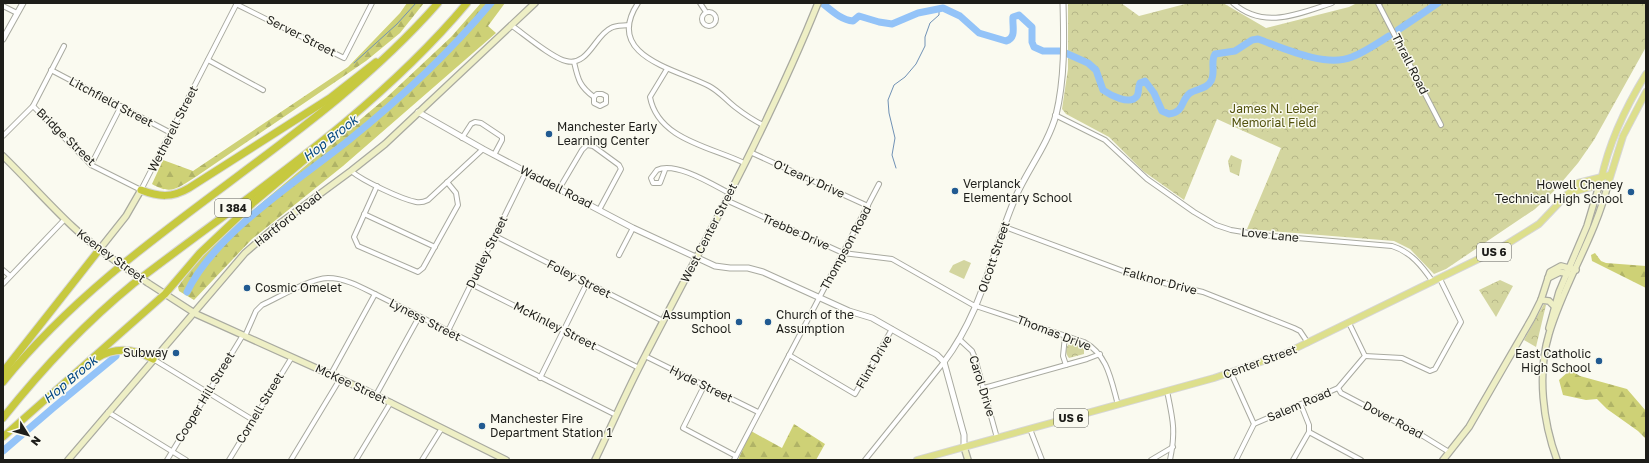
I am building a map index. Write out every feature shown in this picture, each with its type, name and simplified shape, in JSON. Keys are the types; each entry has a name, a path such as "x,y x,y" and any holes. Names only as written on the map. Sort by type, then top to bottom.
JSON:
{"highway":[{"name":"I 384","path":"3,382 50,328 102,280 330,107 393,51 438,3"},
{"name":"I 384","path":"3,418 57,353 110,303 361,110 397,78 467,3"},
{"path":"141,190 156,195 166,196 178,194 189,188 330,98 370,66 393,51"},
{"path":"3,437 165,294 200,253 254,202 305,160 322,141"},
{"path":"3,372 99,250"},
{"path":"76,373 102,355 114,351 132,350 153,359"}],"main road":[{"name":"Hartford Road","path":"69,460 231,268 260,239 385,144 535,3"},
{"name":"West Center Street","path":"595,460 645,356 750,152 788,73 818,4"},
{"path":"1557,460 1552,446 1544,402 1544,368 1550,322 1566,273 1589,221 1617,128 1629,103 1646,74"},
{"path":"1549,332 1598,218 1624,133 1646,92"},
{"name":"Keeney Street","path":"3,156 64,220 99,250 193,312"},
{"name":"Center Street","path":"917,460 1231,373 1308,343 1499,250 1548,216 1570,193 1572,187 1580,182 1610,175"},
{"path":"1570,193 1608,184"},
{"name":"Wetherell Street","path":"99,250 126,216 141,190"},
{"path":"1443,460 1469,428 1541,300 1549,272 1561,266 1576,270"},
{"path":"1547,279 1555,274 1566,273 1573,276"},
{"path":"1541,300 1549,300 1554,306"},
{"name":"McKee Street","path":"193,312 391,402 506,460"},
{"path":"964,447 966,459"}],"street":[{"path":"3,39 23,3"},
{"name":"Server Street","path":"237,4 344,58 372,3"},
{"path":"638,3 631,16 629,25 630,37 642,55 718,91 748,117 763,125"},
{"path":"700,3 706,12"},
{"name":"Olcott Street","path":"865,460 944,362 959,339 977,306 1017,195 1056,115 1060,91 1064,46 1063,3"},
{"path":"1233,3 1254,16 1273,19 1287,18 1332,3"},
{"name":"Thrall Road","path":"1378,3 1441,125"},
{"name":"Wetherell Street","path":"141,190 172,133 237,4"},
{"path":"3,6 17,13"},
{"path":"511,25 557,57 566,61 574,62 581,59 589,52 612,27 629,25"},
{"path":"3,136 33,106 64,46"},
{"path":"208,60 263,90"},
{"path":"574,62 578,81 584,89 594,97"},
{"path":"667,68 650,97 652,106 664,122 680,136 744,163"},
{"name":"Litchfield Street","path":"51,70 172,133"},
{"name":"Bridge Street","path":"33,106 91,164 141,190"},
{"path":"91,164 121,106"},
{"name":"Waddell Road","path":"418,112 462,138 634,228 722,267 748,268 763,272 820,298 872,318 937,355 944,362"},
{"name":"Love Lane","path":"1056,115 1105,140 1147,179 1194,212 1216,225 1231,230 1261,235 1392,246 1402,249 1412,256 1433,282"},
{"path":"462,138 471,124 475,122 481,123 502,137 502,140 494,155"},
{"path":"559,189 582,150 587,145 593,146 619,165 621,169 599,210"},
{"path":"351,171 377,186 415,202 422,203 428,200 483,149"},
{"name":"O'Leary Drive","path":"750,152 868,206"},
{"path":"665,170 673,168 682,170 729,193"},
{"name":"Dudley Street","path":"448,331 526,172"},
{"path":"377,186 354,237 358,246 418,272 423,268 458,205 456,193 447,182"},
{"name":"Thompson Road","path":"735,458 879,184"},
{"name":"Trebbe Drive","path":"726,200 844,253 892,259 977,306"},
{"path":"364,214 435,247"},
{"path":"3,284 64,220"},
{"name":"Falknor Drive","path":"1005,227 1142,278 1203,292 1294,328 1300,331 1308,343"},
{"path":"619,255 634,228"},
{"name":"Foley Street","path":"495,236 664,321"},
{"path":"3,270 10,276"},
{"name":"Lyness Street","path":"244,335 256,311 262,305 315,281 328,278 339,279 375,294 616,415"},
{"path":"1349,323 1365,356 1402,358 1430,371 1435,369 1460,322 1440,279"},
{"path":"540,378 587,283"},
{"name":"McKinley Street","path":"471,284 639,368"},
{"path":"331,374 375,294"},
{"name":"Thomas Drive","path":"977,306 1094,347 1107,365 1118,405"},
{"path":"376,395 419,317"},
{"name":"Flint Drive","path":"789,355 855,394 892,329"},
{"name":"Cooper Hill Street","path":"167,460 244,335"},
{"path":"1065,336 1063,356 1066,365"},
{"name":"Carol Drive","path":"959,339 972,351 984,388 997,438"},
{"path":"984,388 1100,354"},
{"name":"Hyde Street","path":"645,356 758,412"},
{"name":"Salem Road","path":"1254,424 1338,388 1365,356"},
{"name":"Cornell Street","path":"228,460 292,357"},
{"path":"153,359 252,420"},
{"path":"944,362 964,435 964,447"},
{"path":"1231,373 1254,424 1236,460"},
{"path":"291,460 340,379"},
{"path":"704,386 683,428 735,458"},
{"name":"Dover Road","path":"1338,388 1341,392 1423,436 1449,452"},
{"path":"1168,391 1174,429 1173,447 1170,460"},
{"path":"356,460 391,402"},
{"path":"1292,460 1309,432 1309,426 1301,405"},
{"path":"108,412 186,460"},
{"path":"422,460 442,428"},
{"path":"1030,429 1042,460"},
{"path":"1309,432 1361,460"},
{"path":"1151,460 1173,447"},
{"path":"1350,460 1352,455"}],"green space":[{"path":"407,3 424,3 400,33 366,61 180,187 170,190 159,188 152,184 163,160 193,171 348,67 400,13"},
{"path":"481,3 505,3 488,26 496,33 343,166 252,239 194,300 179,291 178,287 194,264 234,226 387,97 451,37"},
{"name":"James N. Leber Memorial Field","path":"1068,3 1121,3 1139,16 1189,3 1223,3 1266,28 1349,7 1357,3 1646,3 1646,47 1594,140 1578,163 1555,190 1535,209 1446,269 1434,274 1410,249 1394,241 1247,229 1281,148 1217,119 1184,200 1143,171 1109,137 1066,114 1062,109 1068,69"},
{"name":"James N. Leber Memorial Field","path":"1276,95 1286,96 1297,100 1283,133 1277,135 1244,121 1249,111 1256,104 1265,98"},
{"path":"1231,155 1242,160 1239,176 1230,172 1228,161"},
{"path":"1595,253 1601,261 1606,263 1646,266 1646,288 1592,261 1591,255"},
{"path":"964,260 971,263 964,279 949,272 953,265"},
{"path":"1500,280 1513,286 1496,317 1479,290"},
{"path":"1544,304 1546,305 1536,347 1524,340"},
{"path":"1070,343 1084,347 1084,354 1069,358 1066,350"},
{"path":"1570,370 1580,376 1627,389 1646,411 1646,439 1638,431 1607,409 1597,399 1586,400 1563,395 1559,380"},
{"path":"794,424 825,444 816,460 738,460 751,431 782,448"}],"waterway":[{"path":"354,63 397,24 416,3"},
{"name":"Hop Brook","path":"187,292 200,270 217,249 238,228 283,190 349,140 387,108 441,58 491,3"},
{"path":"822,3 844,19 853,21 859,16 892,24 918,13 943,8 960,16 979,33 1006,41 1012,37 1013,34 1013,17 1019,15 1032,27 1032,42 1034,47 1043,51 1061,51 1088,63 1096,70 1103,90 1120,99 1134,99 1138,95 1140,83 1145,81 1154,93 1162,111 1169,114 1178,111 1190,93 1209,84 1213,74 1213,60 1215,54 1235,51 1252,40 1258,39 1292,52 1317,59 1341,60 1362,53 1389,36"},
{"path":"1398,30 1438,3"},
{"path":"896,168 892,155 895,138 889,113 888,100 894,85 905,77 916,64 925,46 925,37 930,23 939,15 939,8"},
{"name":"Hop Brook","path":"3,451 116,356"}],"place":[{"name":"Manchester Early Learning Center","path":"549,134"},
{"name":"Verplanck Elementary School","path":"955,191"},
{"name":"Howell Cheney Technical High School","path":"1631,192"},
{"name":"Cosmic Omelet","path":"247,288"},
{"name":"Assumption School","path":"739,322"},
{"name":"Church of the Assumption","path":"768,322"},
{"name":"Subway","path":"176,353"},
{"name":"East Catholic High School","path":"1599,361"},
{"name":"Manchester Fire Department Station 1","path":"482,426"}]}
